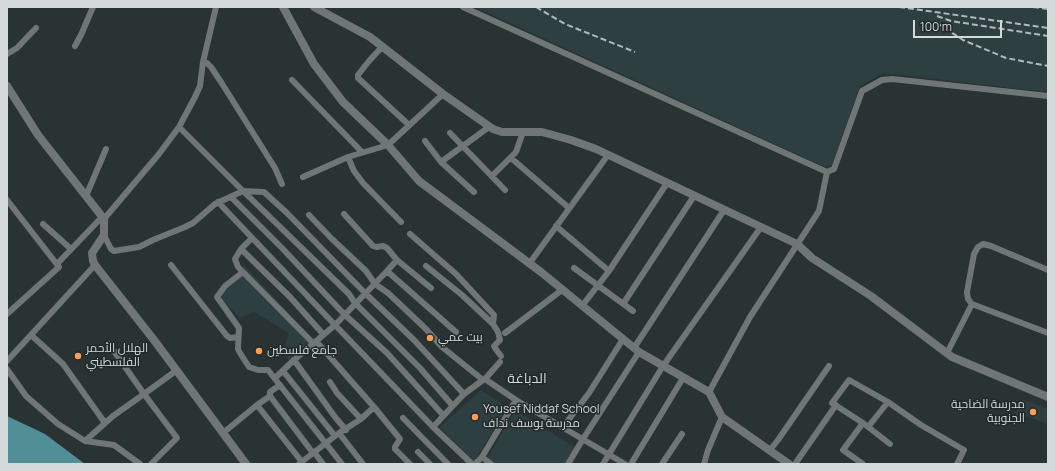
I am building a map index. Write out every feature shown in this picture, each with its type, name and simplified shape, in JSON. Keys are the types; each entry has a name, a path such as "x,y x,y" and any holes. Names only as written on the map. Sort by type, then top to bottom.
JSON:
{"street":[{"path":"75,46 93,7"},
{"path":"57,264 103,218 159,154 179,127 200,86 203,62 216,7"},
{"path":"283,7 314,64 343,102 388,145 419,181 529,264 636,350 709,392 722,417 789,464"},
{"path":"314,7 370,37 443,94 490,127 502,132 536,131 548,133 577,142 608,155 797,244 812,258 871,296 952,357 1048,397"},
{"path":"463,7 827,172 834,169 862,91 882,80 892,79 1048,96"},
{"path":"7,54 17,48 36,28"},
{"path":"382,47 358,75 358,78 409,125"},
{"path":"203,62 207,63 215,72 275,168 282,184"},
{"path":"292,80 362,152"},
{"path":"7,86 38,135 103,218 104,235 111,249 114,251 139,247 185,228 218,202 243,191 264,192 287,213 365,293 414,340 464,394"},
{"path":"303,177 348,157 388,145 443,94"},
{"path":"179,127 323,268 332,279 349,294 355,303 420,368 452,405"},
{"path":"441,162 490,127"},
{"path":"492,176 516,152 523,132"},
{"path":"450,133 505,190"},
{"path":"425,141 441,162 474,192"},
{"path":"86,196 106,149"},
{"path":"529,264 608,155"},
{"path":"348,157 354,171 363,183 401,222"},
{"path":"510,158 569,208"},
{"path":"709,392 750,317 819,211 827,172"},
{"path":"582,306 609,271 667,183"},
{"path":"623,304 694,196"},
{"path":"231,197 282,248 344,314 386,353 444,415"},
{"path":"7,200 59,267 7,313"},
{"path":"218,202 252,238 260,244 433,427 473,464 482,457 516,400"},
{"path":"568,464 636,350 724,210"},
{"path":"344,214 373,246 376,248 384,247 397,260 431,288"},
{"path":"309,215 366,272 375,284 388,293 426,329 442,347 484,379 516,400 625,464"},
{"path":"43,224 71,249"},
{"path":"556,226 609,271"},
{"path":"603,464 663,366 761,227"},
{"path":"410,234 456,274 494,315 493,324"},
{"path":"104,235 92,254 95,265 177,370 246,464"},
{"path":"252,238 241,249 235,259 243,272 315,342 374,407 400,439 395,449 410,464"},
{"path":"1048,270 984,244 978,248 974,254 966,292 968,299 972,304 1048,333"},
{"path":"241,249 290,297 323,334"},
{"path":"275,378 335,325 397,260"},
{"path":"7,361 95,265"},
{"path":"171,265 227,336 230,338 238,337"},
{"path":"426,266 462,295 493,324 498,332 500,340 494,346 500,359 484,379 452,405 433,427"},
{"path":"574,268 633,311"},
{"path":"387,271 456,332"},
{"path":"243,272 225,286 217,297 239,328 238,349 240,353 253,370 268,370 327,443 342,464"},
{"path":"505,334 562,290"},
{"path":"947,353 972,304"},
{"path":"31,335 63,364 105,423"},
{"path":"563,427 589,393 623,339"},
{"path":"109,344 177,438 151,464"},
{"path":"294,360 346,430"},
{"path":"770,450 829,366"},
{"path":"7,369 26,396 58,424 86,441 114,445 140,464"},
{"path":"86,441 105,423 177,370"},
{"path":"283,371 363,464"},
{"path":"631,464 683,378"},
{"path":"890,444 832,403 849,380 888,402 922,425 964,450 957,464"},
{"path":"330,382 361,419"},
{"path":"223,433 270,396 270,392 280,385"},
{"path":"270,396 323,464"},
{"path":"863,464 843,450 888,402"},
{"path":"257,405 302,463 337,435 361,419 374,407"},
{"path":"795,464 836,405"},
{"path":"704,464 708,450 722,417"},
{"path":"403,418 448,464"},
{"path":"662,464 682,434"},
{"path":"418,452 430,464"},
{"path":"482,457 491,464"}],"shaded area":[{"path":"475,7 1048,7 1048,92 883,73 860,86 832,165 825,167"},
{"path":"245,266 315,342 290,362 283,353 289,333 254,312 240,318 224,302 218,291"},
{"path":"481,390 507,407 473,464 440,427"},
{"name":"مدرسة الضاحية الجنوبية","path":"1022,399 1048,409 1048,424 1026,416 1023,423 1014,419"},
{"path":"515,410 576,448 566,464 490,464 486,461"}],"water":[{"path":"7,416 45,434 85,464 7,464"}],"railway":[{"path":"536,7 565,24 635,52"},
{"path":"899,7 1048,28"},
{"path":"1033,7 1048,9"},
{"path":"937,16 951,21 1048,36"},
{"path":"937,23 963,40 1006,58 1048,66"}],"place":[{"name":"بيت عمي","path":"430,338"},
{"name":"جامع فلسطين","path":"259,351"},
{"name":"الهلال الأحمر الفلسطيني","path":"78,356"},
{"name":"مدرسة الضاحية الجنوبية","path":"1033,412"},
{"name":"Yousef Niddaf School مدرسة يوسف نداف","path":"475,417"}],"district":[{"name":"الدباغة","path":"527,379"}]}
